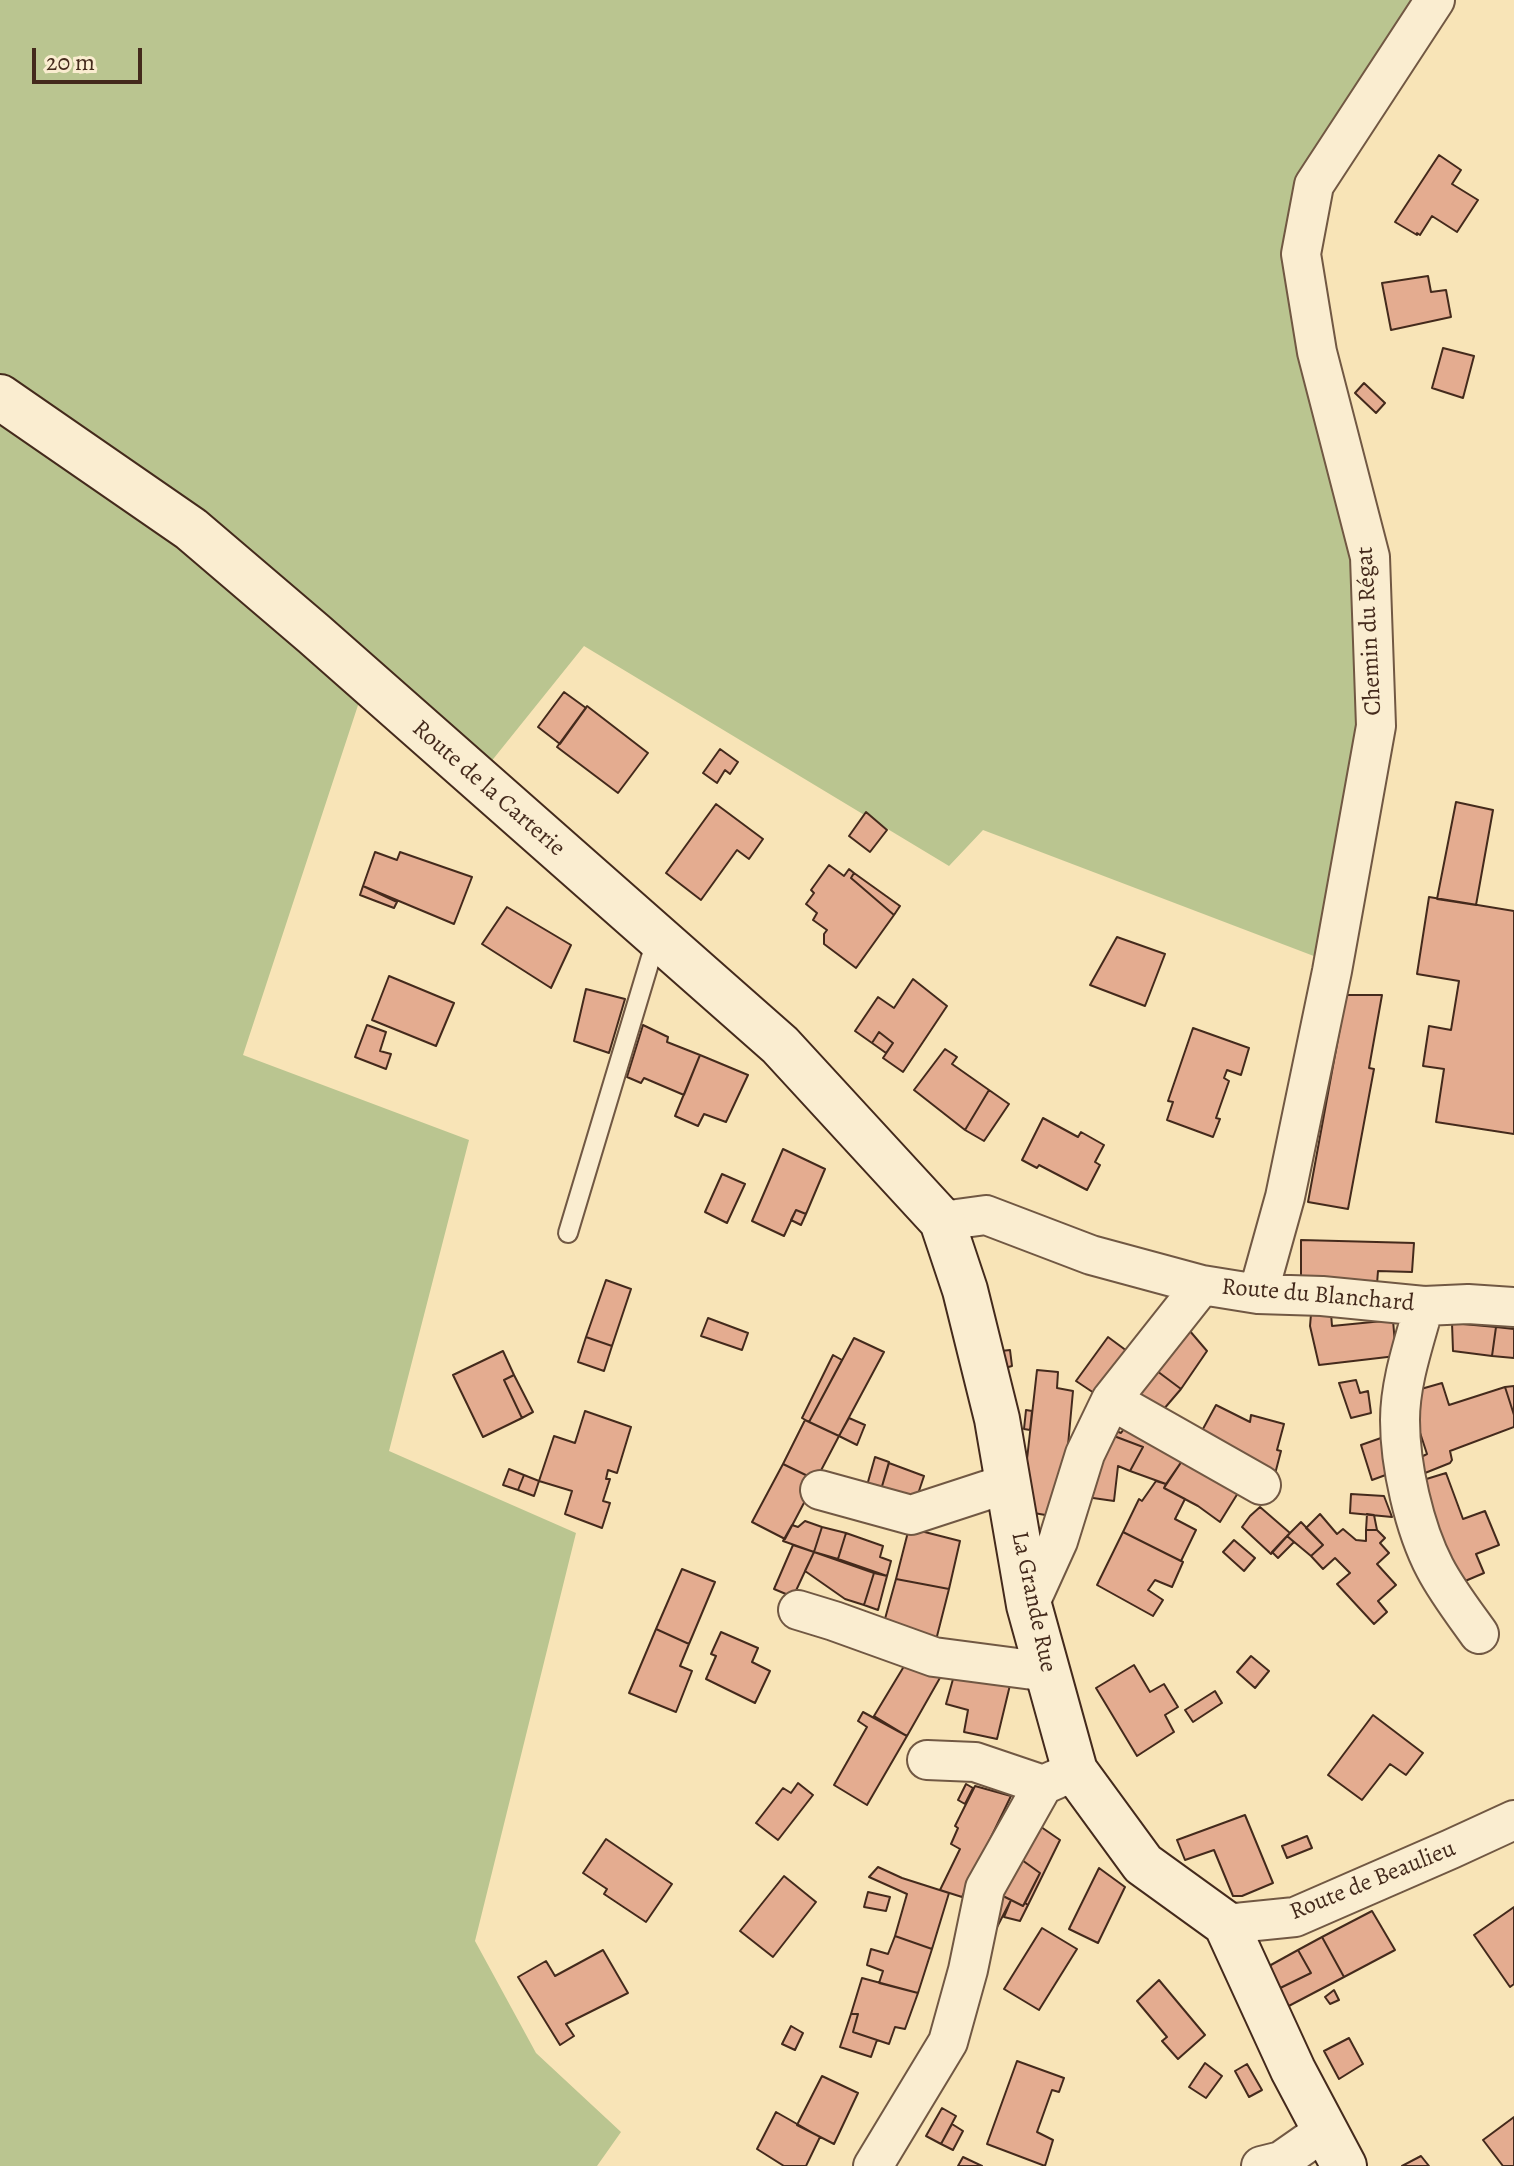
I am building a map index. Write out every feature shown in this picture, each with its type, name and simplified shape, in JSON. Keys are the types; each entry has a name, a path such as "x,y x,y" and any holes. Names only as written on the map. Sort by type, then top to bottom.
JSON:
{"street":[{"name":"Chemin du Régat","path":"1258,1294 1285,1197 1332,971 1376,726 1370,557 1317,352 1301,254 1314,185 1435,0"},
{"name":"Route de la Carterie","path":"0,397 191,529 314,634 780,1045 942,1221"},
{"name":"Route du Blanchard","path":"942,1221 986,1215 1091,1255 1202,1285 1258,1294 1322,1296 1424,1306 1468,1304 1514,1307"},
{"name":"La Grande Rue","path":"942,1221 965,1290 997,1419 1029,1605 1048,1672 1059,1778 1143,1864 1226,1924"},
{"path":"1029,1605 1058,1541 1085,1454 1111,1400 1202,1285"},
{"path":"1424,1306 1407,1369 1400,1419 1405,1466 1412,1506 1435,1568 1479,1634"},
{"path":"1111,1400 1261,1485"},
{"path":"820,1490 911,1515 1009,1483"},
{"path":"798,1610 934,1657 1048,1672"},
{"path":"879,2164 948,2042 968,1970 985,1888 1059,1778 975,1762 927,1760"},
{"name":"Route de Beaulieu","path":"1226,1924 1295,1917 1514,1820"},
{"path":"1226,1924 1334,2148 1261,2166"}],"lane":[{"path":"568,1233 657,937"}],"green space":[{"path":"0,0 1421,0 1297,262 1365,608 1362,730 1319,958 983,830 949,866 584,646 490,763 362,693 243,1055 469,1140 389,1451 576,1533 475,1941 536,2053 621,2132 597,2166 0,2166"}],"building":[{"path":"1439,155 1461,170 1452,184 1478,200 1457,232 1432,216 1417,235 1395,222"},
{"path":"1428,276 1431,292 1446,290 1451,317 1391,330 1382,283"},
{"path":"1443,348 1474,356 1463,398 1432,388"},
{"path":"1364,383 1385,403 1376,413 1355,393"},
{"path":"564,692 586,708 560,744 538,727"},
{"path":"587,706 648,753 618,793 557,747"},
{"path":"720,749 738,762 730,774 725,770 717,783 703,773"},
{"path":"1456,802 1493,810 1476,905 1437,899"},
{"path":"716,804 763,839 749,859 737,850 701,900 666,873"},
{"path":"866,812 887,830 870,852 849,836"},
{"path":"375,852 397,860 400,852 472,877 454,924 363,886"},
{"path":"829,865 844,876 849,869 854,873 851,878 894,915 856,968 824,944 827,930 813,920 817,913 806,904 814,893 811,890"},
{"path":"854,873 900,906 894,915 851,878"},
{"path":"363,886 397,902 394,908 360,895"},
{"path":"1429,897 1514,911 1514,1134 1436,1122 1444,1069 1423,1066 1429,1026 1451,1030 1459,981 1417,974"},
{"path":"507,907 571,945 551,988 482,944"},
{"path":"1117,937 1165,954 1145,1006 1090,985"},
{"path":"389,976 454,1003 436,1046 372,1020"},
{"path":"913,979 947,1006 903,1072 883,1058 893,1043 879,1032 872,1043 855,1031 878,997 894,1008"},
{"path":"586,989 625,999 609,1053 574,1041"},
{"path":"1346,995 1382,995 1369,1068 1374,1069 1348,1209 1308,1202"},
{"path":"367,1025 386,1032 380,1051 391,1054 386,1069 355,1057"},
{"path":"643,1025 668,1037 667,1042 700,1055 684,1095 644,1078 641,1083 627,1077"},
{"path":"1193,1028 1249,1048 1241,1075 1227,1070 1224,1078 1229,1081 1213,1137 1167,1120 1173,1102 1168,1101"},
{"path":"879,1032 893,1043 886,1053 872,1043"},
{"path":"945,1049 957,1057 952,1064 989,1090 965,1130 914,1090"},
{"path":"700,1055 748,1075 726,1122 704,1114 698,1126 675,1116"},
{"path":"989,1090 1009,1104 984,1141 965,1130"},
{"path":"1043,1118 1078,1137 1081,1132 1104,1145 1095,1162 1100,1165 1087,1190 1039,1165 1037,1168 1022,1160"},
{"path":"783,1149 825,1169 806,1214 796,1210 784,1236 752,1221"},
{"path":"722,1174 745,1184 727,1223 705,1212"},
{"path":"796,1210 806,1214 801,1225 791,1220"},
{"path":"1301,1240 1414,1243 1412,1272 1378,1271 1377,1284 1301,1280"},
{"path":"606,1280 631,1289 612,1346 586,1337"},
{"path":"1331,1313 1332,1326 1393,1320 1396,1356 1319,1365 1310,1326 1311,1314"},
{"path":"708,1318 748,1333 742,1350 701,1336"},
{"path":"1452,1323 1496,1327 1492,1356 1453,1351"},
{"path":"1496,1327 1514,1329 1514,1358 1492,1356"},
{"path":"1189,1330 1207,1351 1181,1389 1153,1368"},
{"path":"586,1337 612,1346 604,1371 578,1362"},
{"path":"1108,1337 1131,1354 1097,1395 1076,1381"},
{"path":"854,1338 884,1352 839,1436 809,1422"},
{"path":"1010,1350 1012,1366 1005,1368 1001,1351"},
{"path":"503,1351 514,1375 504,1380 522,1418 483,1437 453,1375"},
{"path":"833,1355 842,1360 809,1422 802,1418"},
{"path":"1153,1368 1181,1389 1157,1417 1130,1396"},
{"path":"1037,1370 1058,1372 1057,1388 1073,1391 1064,1489 1057,1517 1028,1512 1024,1486"},
{"path":"514,1375 533,1412 522,1418 504,1380"},
{"path":"1356,1380 1360,1393 1368,1391 1371,1413 1351,1418 1339,1383"},
{"path":"1442,1383 1449,1405 1505,1387 1514,1415 1514,1427 1450,1451 1450,1463 1425,1473 1419,1458 1427,1454 1407,1393"},
{"path":"1514,1386 1514,1415 1505,1387"},
{"path":"1216,1405 1250,1422 1251,1415 1284,1424 1275,1474 1198,1438"},
{"path":"1026,1410 1032,1411 1030,1430 1024,1429"},
{"path":"585,1411 631,1427 617,1473 608,1470 606,1479 610,1479 603,1501 610,1503 602,1528 565,1514 572,1491 539,1481 554,1436 575,1443"},
{"path":"849,1418 865,1425 857,1445 839,1436"},
{"path":"805,1420 839,1436 816,1480 783,1464"},
{"path":"1126,1426 1184,1458 1166,1484 1130,1471 1143,1447 1114,1436 1116,1431 1121,1433"},
{"path":"1106,1433 1143,1447 1130,1471 1118,1466 1114,1501 1086,1497"},
{"path":"1381,1438 1391,1473 1372,1480 1361,1445"},
{"path":"875,1457 889,1462 880,1493 866,1489"},
{"path":"1184,1458 1238,1493 1220,1522 1164,1488"},
{"path":"889,1463 924,1476 915,1503 880,1493"},
{"path":"783,1464 816,1480 785,1539 752,1522"},
{"path":"509,1469 524,1475 518,1490 503,1485"},
{"path":"1446,1473 1463,1519 1485,1511 1499,1545 1476,1554 1484,1573 1451,1587 1410,1484"},
{"path":"524,1475 539,1481 534,1496 518,1490"},
{"path":"1156,1481 1166,1484 1164,1488 1185,1499 1175,1519 1196,1530 1181,1561 1123,1532 1139,1499 1142,1501"},
{"path":"1351,1494 1384,1496 1392,1517 1350,1513"},
{"path":"1260,1507 1290,1533 1271,1554 1242,1527"},
{"path":"1320,1514 1337,1534 1343,1529 1356,1540 1366,1541 1366,1530 1377,1530 1385,1538 1380,1543 1389,1553 1377,1564 1396,1585 1378,1601 1387,1612 1374,1624 1337,1584 1350,1573 1335,1558 1323,1569 1311,1556 1323,1545 1306,1528"},
{"path":"1367,1514 1374,1515 1377,1530 1366,1530"},
{"path":"805,1521 822,1527 814,1552 783,1541 792,1525 798,1527"},
{"path":"1301,1522 1323,1545 1311,1556 1287,1536"},
{"path":"822,1527 846,1533 838,1559 814,1552"},
{"path":"909,1528 960,1541 949,1589 896,1579"},
{"path":"1123,1532 1183,1562 1172,1587 1155,1580 1148,1590 1163,1600 1153,1616 1097,1585"},
{"path":"846,1533 883,1546 880,1557 891,1561 887,1576 838,1559"},
{"path":"1287,1536 1294,1542 1278,1558 1272,1552"},
{"path":"1234,1540 1255,1558 1244,1571 1223,1552"},
{"path":"793,1545 814,1552 793,1597 774,1589"},
{"path":"814,1552 874,1573 864,1605 845,1599 805,1571"},
{"path":"682,1569 715,1582 689,1644 656,1629"},
{"path":"874,1573 887,1576 878,1610 864,1605"},
{"path":"896,1579 949,1589 934,1648 883,1626"},
{"path":"656,1629 689,1644 680,1666 692,1671 676,1712 629,1693"},
{"path":"721,1632 758,1648 752,1662 770,1671 755,1703 706,1679 716,1656 711,1654"},
{"path":"1251,1656 1269,1671 1255,1688 1237,1672"},
{"path":"909,1658 945,1669 907,1736 874,1716"},
{"path":"1134,1665 1150,1692 1164,1684 1178,1707 1165,1715 1174,1732 1137,1756 1096,1688"},
{"path":"955,1672 1010,1685 997,1739 964,1732 968,1710 946,1704"},
{"path":"1215,1691 1222,1703 1193,1722 1185,1710"},
{"path":"863,1712 907,1736 867,1805 834,1785 867,1727 858,1721"},
{"path":"1373,1715 1423,1753 1406,1775 1390,1764 1362,1800 1328,1775"},
{"path":"798,1783 813,1795 778,1840 756,1823 783,1788 791,1793"},
{"path":"966,1784 973,1788 965,1804 958,1800"},
{"path":"975,1786 1011,1796 962,1897 940,1890 960,1849 951,1844 958,1828 955,1826"},
{"path":"1245,1815 1273,1883 1242,1896 1233,1896 1214,1850 1185,1860 1177,1840"},
{"path":"1031,1820 1060,1840 1028,1905 1025,1903 1040,1873 1015,1855"},
{"path":"1307,1836 1312,1848 1287,1858 1282,1846"},
{"path":"606,1839 672,1884 646,1922 604,1894 607,1889 583,1873"},
{"path":"1015,1855 1040,1873 1023,1906 997,1893"},
{"path":"878,1867 949,1893 932,1949 895,1936 907,1894 869,1877"},
{"path":"1099,1868 1125,1887 1098,1943 1069,1929"},
{"path":"784,1876 816,1902 773,1957 740,1931"},
{"path":"868,1892 890,1897 886,1911 864,1907"},
{"path":"997,1893 1011,1900 994,1933"},
{"path":"1011,1900 1028,1905 1020,1921 1004,1917"},
{"path":"1514,1907 1514,1984 1510,1987 1474,1935"},
{"path":"1372,1911 1395,1950 1344,1977 1322,1937"},
{"path":"1042,1928 1077,1949 1039,2010 1004,1989"},
{"path":"895,1936 932,1949 918,1993 879,1983 883,1971 867,1965 871,1949 888,1954"},
{"path":"1322,1937 1344,1977 1283,2009 1272,1992 1311,1973 1298,1950"},
{"path":"603,1950 628,1993 566,2024 574,2036 560,2045 518,1977 546,1961 555,1976"},
{"path":"1298,1950 1311,1973 1272,1992 1260,1971"},
{"path":"862,1978 918,1993 905,2029 895,2027 889,2044 853,2032 858,2014 851,2014"},
{"path":"1159,1980 1205,2035 1178,2059 1162,2041 1167,2037 1137,2001"},
{"path":"1334,1990 1339,2000 1330,2004 1325,1997"},
{"path":"851,2014 858,2014 853,2032 877,2040 871,2057 840,2047"},
{"path":"791,2026 803,2033 795,2050 782,2044"},
{"path":"1349,2038 1363,2064 1339,2079 1324,2051"},
{"path":"1017,2061 1064,2078 1059,2092 1052,2090 1037,2132 1053,2140 1045,2166 987,2144"},
{"path":"1205,2063 1222,2076 1206,2098 1189,2087"},
{"path":"1247,2064 1262,2090 1249,2097 1235,2071"},
{"path":"822,2076 858,2093 834,2144 797,2125"},
{"path":"942,2108 956,2116 941,2144 926,2136"},
{"path":"776,2112 820,2137 806,2166 784,2166 757,2149"},
{"path":"1514,2117 1514,2166 1503,2166 1483,2140"},
{"path":"952,2124 963,2131 953,2150 941,2144"},
{"path":"1421,2156 1429,2166 1402,2166"},
{"path":"963,2157 982,2166 958,2166"}]}
